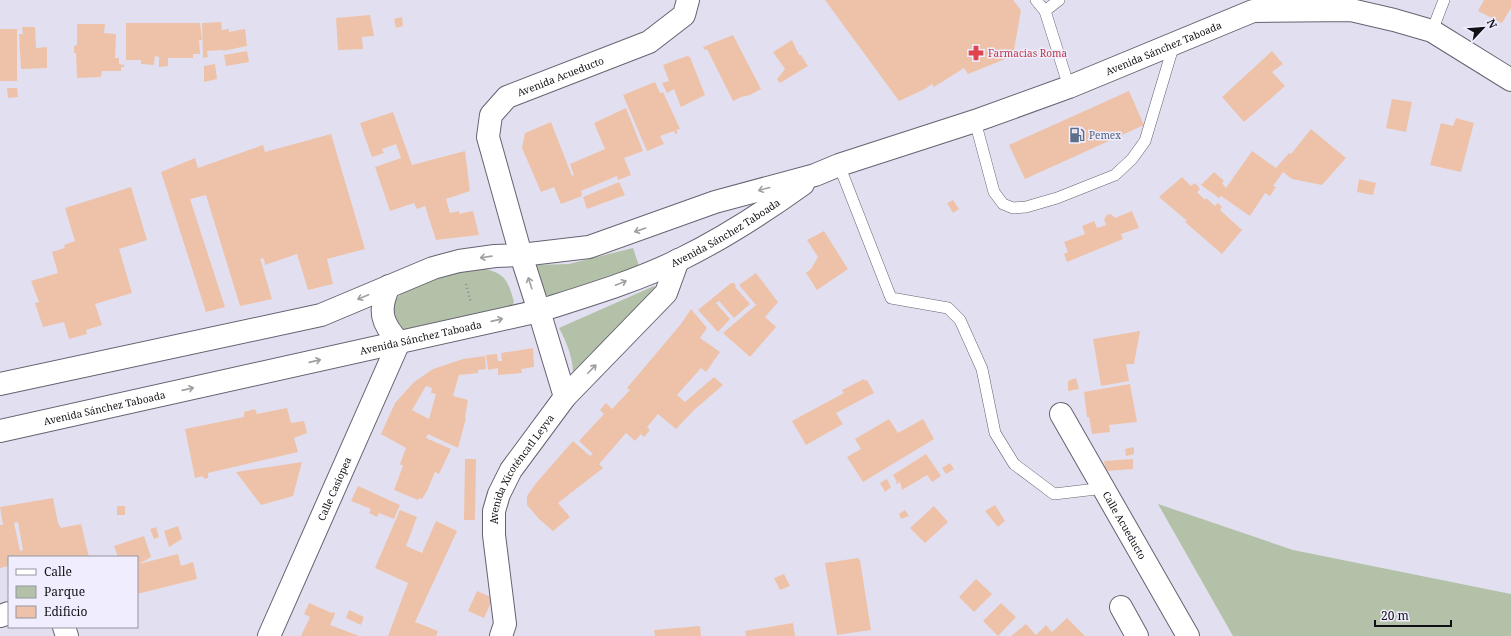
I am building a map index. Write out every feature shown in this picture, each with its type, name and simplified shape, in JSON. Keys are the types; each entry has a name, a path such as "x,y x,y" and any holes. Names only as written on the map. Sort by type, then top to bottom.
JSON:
{"main road":[{"name":"Avenida Acueducto","path":"539,310 521,255 488,137 491,116 507,97 649,42 684,14 688,0"},
{"name":"Avenida Sánchez Taboada","path":"0,384 321,315 433,268 459,261 589,247 714,202 815,175 839,165 975,121 1069,87 1253,11 1346,5 1432,31 1511,80"},
{"name":"Avenida Sánchez Taboada","path":"0,431 539,310 595,293 678,260 727,234 769,208 815,175"},
{"name":"Avenida Xicoténcatl Leyva","path":"505,632 494,535 494,510 498,494 511,470 565,397 666,293 678,260"},
{"path":"390,286 383,300 382,316 388,330 399,342"},
{"path":"539,310 565,397"},
{"name":"Calle Casiopea","path":"269,636 399,342"},
{"name":"Calle Acueducto","path":"1062,414 1188,636"},
{"path":"1121,607 1137,636"}],"lane":[{"path":"1036,0 1045,11 1069,87"},
{"path":"1045,11 1059,0"},
{"path":"1432,31 1444,0"},
{"path":"975,121 994,192 1004,204 1013,208 1026,207 1057,198 1115,175 1132,160 1145,141 1175,42"},
{"path":"839,165 891,298 948,308 960,320 982,368 995,433 1014,464 1054,494 1105,488"}],"path":[{"path":"459,261 478,324"}],"green space":[{"path":"633,248 639,266 612,277 553,296 546,295 532,268 535,265 569,264"},
{"path":"478,267 494,271 503,277 509,287 514,302 511,307 401,330 394,318 393,307 396,299 411,283"},
{"path":"654,286 656,288 573,380 570,353 559,328"},
{"path":"1158,504 1293,550 1511,594 1511,636 1233,636"}],"building":[{"path":"825,0 1013,0 1021,10 1013,56 968,74 964,68 934,87 932,84 925,89 899,101"},
{"path":"1484,0 1511,0 1511,8 1502,23 1478,11"},
{"path":"370,15 374,36 362,37 363,49 338,50 336,18"},
{"path":"402,17 403,26 396,28 394,19"},
{"path":"221,22 222,30 229,29 229,32 245,29 247,46 223,51 207,51 208,57 203,58 202,23"},
{"path":"126,23 200,23 202,40 199,40 200,54 193,54 193,58 168,58 168,66 159,67 159,57 155,56 154,65 141,64 141,60 126,60"},
{"path":"77,24 105,24 104,33 116,34 115,58 119,58 119,64 124,65 124,67 121,67 121,71 102,71 101,77 77,78 76,53 74,53 74,46 77,45"},
{"path":"22,27 35,27 36,48 47,47 47,68 21,69 19,34 23,34"},
{"path":"0,29 17,29 17,81 0,81"},
{"path":"733,35 761,89 733,101 707,49 705,50 703,47"},
{"path":"792,40 799,55 801,55 808,66 780,83 777,79 785,69 773,52"},
{"path":"247,51 249,62 226,66 224,55"},
{"path":"1272,51 1283,64 1272,72 1285,86 1244,122 1222,97"},
{"path":"687,56 690,57 705,95 681,107 674,89 667,93 662,83 669,81 663,65"},
{"path":"215,64 217,79 204,82 204,66"},
{"path":"655,82 660,93 663,92 680,129 676,130 678,133 675,134 674,131 660,136 664,144 647,151 623,95"},
{"path":"7,88 17,88 18,97 8,98"},
{"name":"Pemex","path":"1129,91 1144,125 1025,179 1009,145"},
{"path":"1392,99 1412,102 1406,132 1386,128"},
{"path":"626,108 643,151 624,158 631,175 618,180 617,176 581,191 582,196 561,204 554,187 541,192 522,148 525,133 551,122 572,176 574,175 570,164 605,149 594,123"},
{"path":"393,112 412,165 465,151 470,191 446,199 450,213 459,211 459,214 473,211 479,235 436,240 425,206 417,209 414,203 390,211 375,167 401,158 396,144 382,149 384,153 372,157 360,123"},
{"path":"1456,118 1474,123 1461,172 1430,165 1441,123 1453,126"},
{"path":"1311,129 1346,158 1322,185 1292,179 1283,172 1273,186 1276,187 1270,196 1265,193 1250,216 1221,196 1219,198 1201,185 1214,172 1224,181 1222,183 1226,188 1252,151 1276,168 1289,153 1291,154"},
{"path":"331,134 365,249 327,259 333,284 308,290 297,254 265,265 264,259 260,258 272,299 240,306 206,195 190,199 225,307 206,312 161,172 195,158 198,168 263,145 265,152"},
{"path":"1182,177 1191,186 1195,183 1200,189 1197,192 1205,200 1206,198 1215,206 1218,203 1222,207 1220,210 1242,230 1222,254 1185,222 1191,215 1186,220 1159,197"},
{"path":"1359,179 1376,183 1373,195 1357,192"},
{"path":"619,182 625,195 587,209 583,197"},
{"path":"131,187 147,240 119,249 132,293 95,304 102,325 86,330 87,334 69,339 64,322 43,327 35,303 39,302 31,281 58,273 52,252 65,248 64,245 75,241 65,208"},
{"path":"953,200 959,209 953,213 947,203"},
{"path":"1132,211 1139,228 1121,234 1123,239 1067,262 1064,254 1068,252 1064,242 1085,234 1082,226 1094,221 1097,228 1106,225 1104,219 1107,215 1111,214 1115,218"},
{"path":"824,231 848,269 817,290 806,273 811,269 818,257 807,240"},
{"path":"756,273 778,302 765,317 776,327 750,357 723,333 756,305 739,285"},
{"path":"731,283 734,283 736,286 735,287 750,304 734,318 719,301 716,303 730,319 718,332 698,310"},
{"path":"691,309 707,328 700,338 720,352 706,372 701,368 677,395 685,402 714,377 723,385 694,410 676,429 658,414 647,427 650,430 644,437 641,434 635,441 626,433 599,464 603,468 558,503 570,517 553,531 539,519 527,505 527,496 537,482 573,441 590,456 593,454 579,441 604,414 600,410 606,403 612,409 630,390 627,388 681,324"},
{"path":"1140,331 1134,364 1126,364 1129,381 1101,386 1093,339"},
{"path":"533,348 534,367 521,369 522,373 498,375 498,368 488,370 486,355 497,354 498,361 502,361 501,353"},
{"path":"485,356 486,369 478,370 478,373 459,375 453,396 468,400 466,418 458,448 428,434 426,438 451,449 439,474 435,472 422,499 419,498 418,500 394,490 403,466 400,464 406,448 381,434 395,403 414,382 433,369 463,359","holes":["426,386 432,388 431,393 436,394 429,419 412,410"]},
{"path":"1076,378 1079,389 1068,391 1068,381"},
{"path":"864,379 865,381 867,380 874,393 836,413 843,424 806,445 792,421 844,393 842,390"},
{"path":"1130,384 1137,422 1109,425 1110,432 1092,434 1089,417 1087,417 1084,392"},
{"path":"287,408 291,423 304,421 307,433 294,438 298,452 208,473 208,478 204,479 203,476 195,478 185,429 244,417 244,412 255,409 257,414"},
{"path":"889,419 898,433 923,419 934,439 863,482 847,457 861,449 855,439"},
{"path":"1134,447 1134,454 1126,456 1125,449"},
{"path":"926,454 941,476 932,482 927,475 902,490 900,482 897,484 895,483 897,482 893,475"},
{"path":"465,459 476,459 475,520 464,520"},
{"path":"1133,459 1133,469 1106,471 1104,461"},
{"path":"302,462 293,496 261,505 236,472"},
{"path":"950,463 954,469 946,474 942,468"},
{"path":"887,479 891,487 885,492 880,483"},
{"path":"358,486 400,505 394,519 379,513 377,517 369,513 371,509 351,501"},
{"path":"53,498 58,523 61,528 81,524 89,556 8,556 8,566 0,568 0,525 3,525 0,507","holes":["18,522 23,550 20,551 14,523"]},
{"path":"995,505 1005,521 998,527 985,511"},
{"path":"117,506 125,506 125,515 117,515"},
{"path":"934,506 948,522 925,543 910,528"},
{"path":"400,510 417,517 406,546 422,553 436,521 457,531 415,622 438,631 436,636 388,636 408,583 375,568"},
{"path":"905,510 909,516 901,519 899,514"},
{"path":"178,526 182,539 169,547 164,531"},
{"path":"156,527 159,537 154,539 150,529"},
{"path":"144,536 151,557 139,564 178,554 181,566 193,562 197,579 138,594 138,556 118,556 114,546"},
{"path":"858,558 860,560 871,630 837,635 825,563"},
{"path":"784,574 790,586 780,590 774,578"},
{"path":"976,579 992,594 974,612 959,597"},
{"path":"477,591 493,598 484,618 468,611"},
{"path":"309,603 332,613 334,612 335,614 330,625 359,636 301,636 310,617 304,614"},
{"path":"1001,603 1016,617 998,636 983,621"},
{"path":"349,610 364,617 361,625 346,618"},
{"path":"1067,618 1085,636 1011,636 1026,624 1036,635 1046,625 1052,632"},
{"path":"793,623 795,636 746,636 745,631"},
{"path":"700,626 701,636 655,636 654,630"}],"place":[{"name":"Farmacias Roma","path":"976,53"},
{"name":"Pemex","path":"1077,135"}]}
